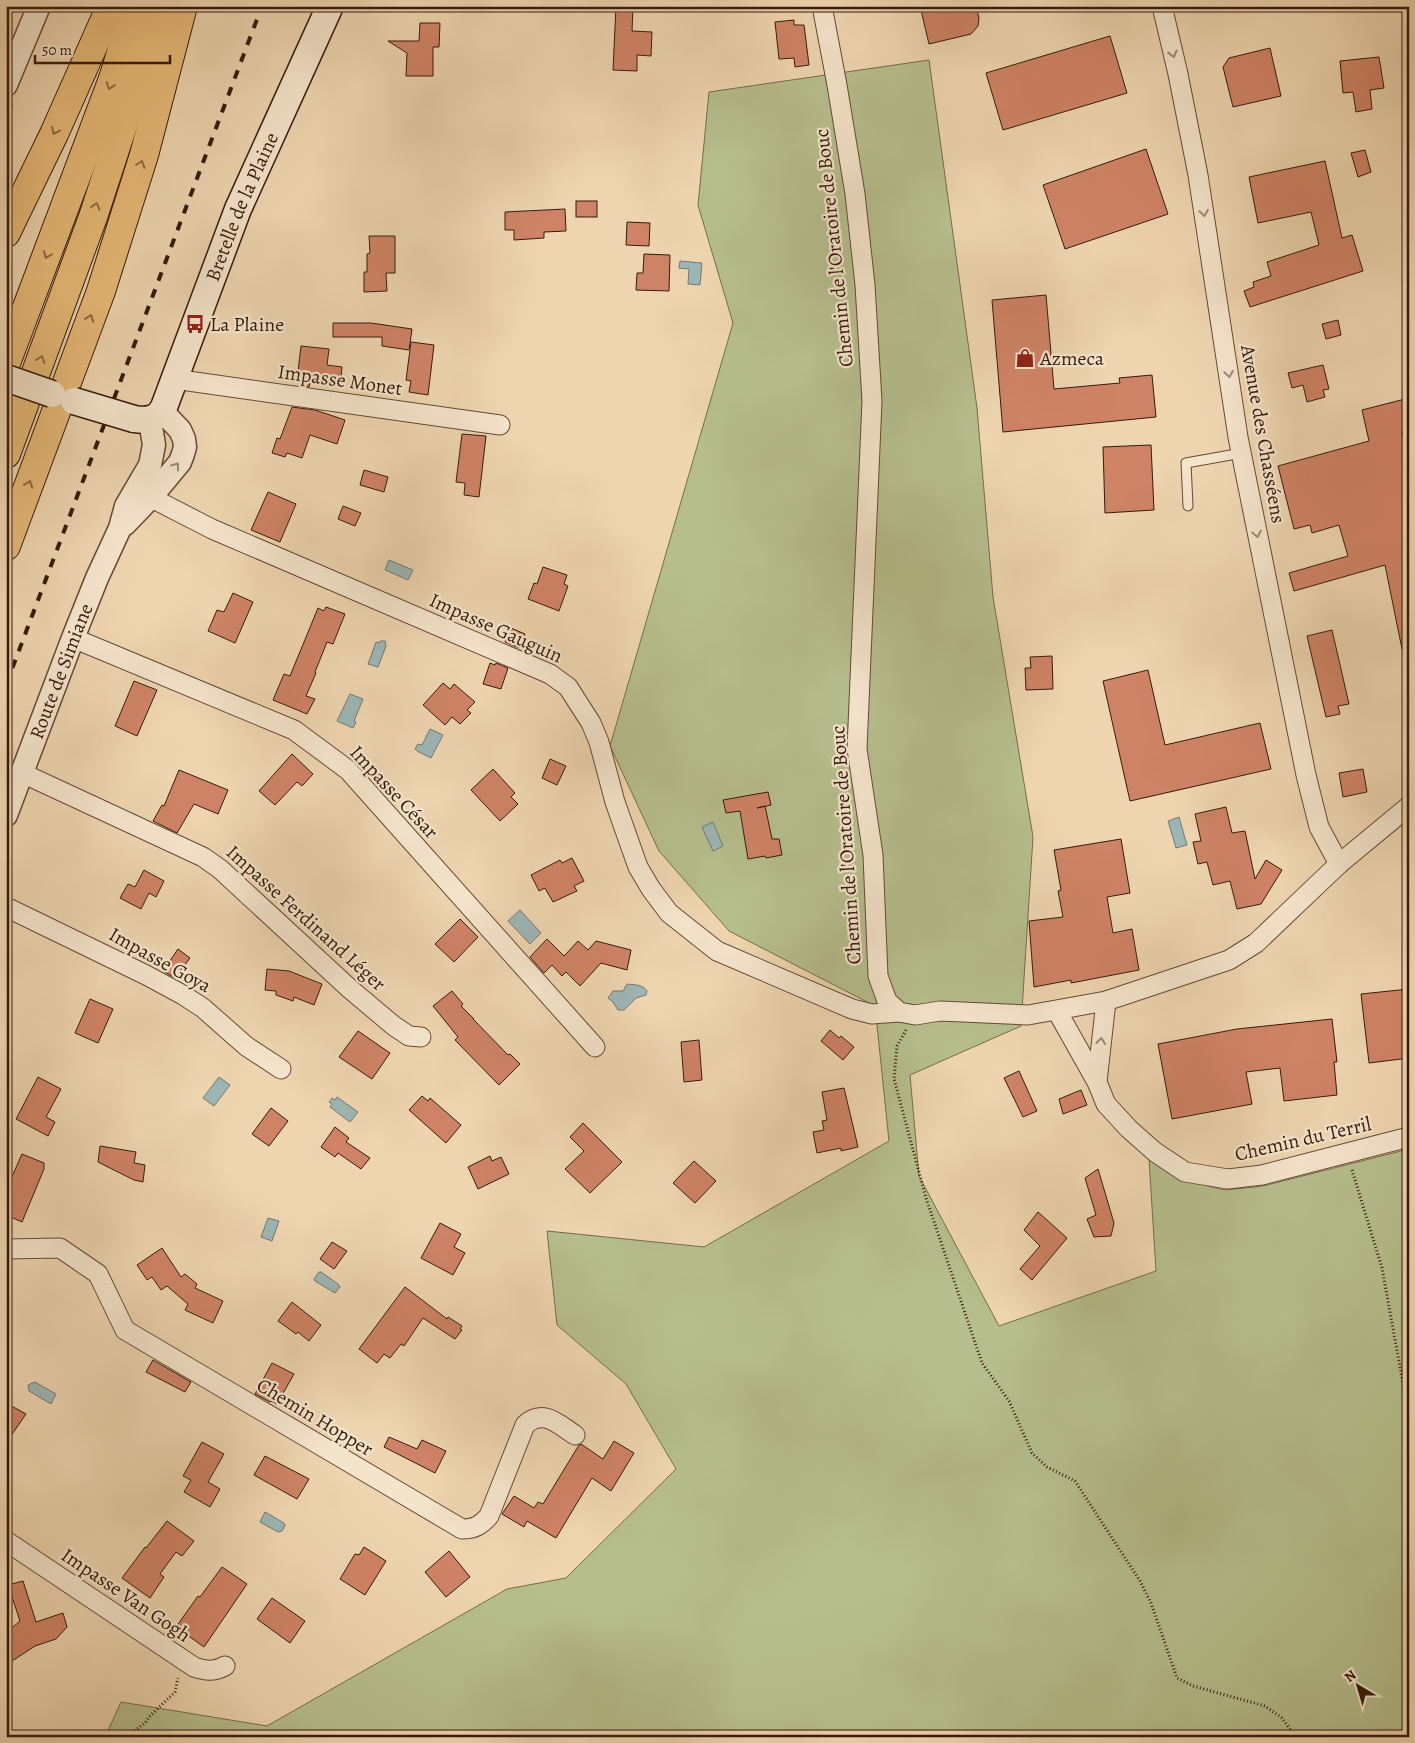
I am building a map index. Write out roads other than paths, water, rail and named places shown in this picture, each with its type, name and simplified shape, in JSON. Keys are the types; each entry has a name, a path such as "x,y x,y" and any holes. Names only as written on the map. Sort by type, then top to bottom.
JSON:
{"highway":[{"path":"6,233 54,134 111,6"},
{"path":"6,363 111,84 135,6"},
{"path":"6,454 93,217 162,6"},
{"path":"6,546 101,291 144,155 183,6"}],"main road":[{"name":"Bretelle de la Plaine","path":"149,417 174,379 238,209 330,6"},
{"name":"Route de Simiane","path":"6,378 62,397 149,417"}],"street":[{"path":"6,85 39,6"},
{"name":"Chemin de l'Oratoire de Bouc","path":"822,6 837,85 854,194 865,285 872,401 857,749 873,855 878,976 887,1001 907,1014"},
{"name":"Avenue des Chasséens","path":"1162,6 1198,174 1242,453 1306,775 1319,827 1339,864"},
{"name":"Impasse Monet","path":"174,379 500,425"},
{"name":"Route de Simiane","path":"143,494 154,445 149,417"},
{"name":"Route de Simiane","path":"6,815 73,638 97,578 120,528 126,506 180,462 185,447 180,430 149,417"},
{"name":"Impasse Gauguin","path":"143,494 212,529 550,674 568,687 591,723 615,802 638,867 651,889 669,913 717,951 852,1009 872,1014 907,1014"},
{"name":"Impasse César","path":"73,638 294,730 348,770 595,1047"},
{"name":"Impasse Ferdinand Léger","path":"22,772 202,857 220,869 350,989 394,1026 409,1036 421,1037"},
{"path":"907,1014 940,1011 1028,1015 1057,1011 1106,1000 1228,960 1256,943 1339,864 1409,806"},
{"name":"Impasse Goya","path":"6,907 183,995 203,1008 246,1046 281,1070"},
{"path":"1097,1082 1106,1000"},
{"name":"Chemin du Terril","path":"1057,1011 1097,1082 1106,1104 1129,1129 1156,1152 1185,1172 1228,1179 1262,1175 1409,1137"},
{"name":"Chemin Hopper","path":"6,1249 60,1248 98,1274 125,1330 462,1529 472,1529 481,1525 489,1516 526,1425 532,1419 540,1417 549,1418 575,1434"},
{"name":"Impasse Van Gogh","path":"6,1541 194,1667 208,1672 225,1666"}],"lane":[{"path":"1188,506 1186,463 1242,453"}],"water":[{"path":"680,261 702,263 700,285 688,284 689,269 679,268"},
{"path":"389,560 413,570 408,580 385,570"},
{"path":"380,641 385,641 386,646 378,667 368,664 376,642 379,643"},
{"path":"350,694 363,699 353,728 337,721"},
{"path":"430,729 443,735 431,758 415,749 418,744 422,745"},
{"path":"1179,817 1187,845 1176,848 1168,821"},
{"path":"713,822 723,846 713,851 702,827"},
{"path":"520,910 541,933 530,944 508,921"},
{"path":"627,984 643,987 647,991 646,995 636,998 624,1010 618,1010 608,998 613,991 623,991"},
{"path":"219,1077 230,1085 214,1106 203,1098"},
{"path":"337,1097 358,1112 350,1122 330,1107 332,1104 329,1102 332,1098 335,1100"},
{"path":"268,1218 279,1221 272,1241 261,1237"},
{"path":"319,1272 338,1284 340,1287 335,1293 315,1281 314,1279"},
{"path":"35,1382 56,1394 51,1404 29,1391 28,1385"},
{"path":"265,1512 284,1523 285,1526 282,1531 278,1532 260,1522"}],"railway":[{"path":"6,685 262,6"}],"place":[{"name":"La Plaine","path":"195,324"},
{"name":"Azmeca","path":"1025,358"}]}
